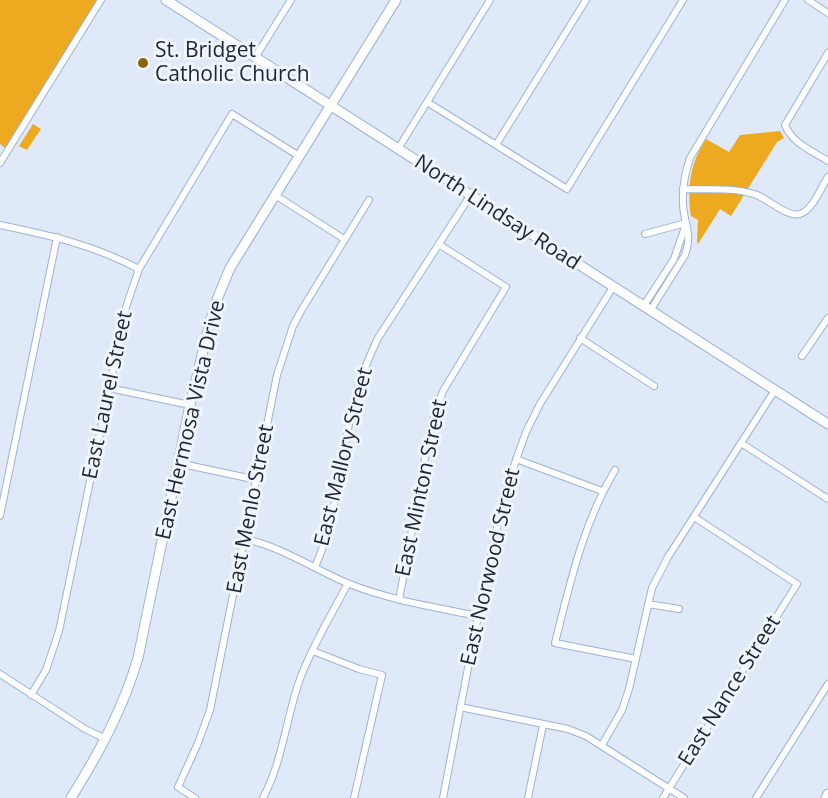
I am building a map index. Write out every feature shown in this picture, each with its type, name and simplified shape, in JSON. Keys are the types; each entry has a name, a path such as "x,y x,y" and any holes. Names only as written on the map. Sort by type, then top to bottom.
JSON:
{"street":[{"path":"0,163 101,0"},
{"name":"North Lindsay Road","path":"166,0 828,424"},
{"path":"256,56 291,0"},
{"name":"East Hermosa Vista Drive","path":"72,798 107,739 130,686 138,658 190,405 218,297 231,268 396,0"},
{"path":"398,149 490,0"},
{"path":"496,145 586,0"},
{"path":"428,102 567,189 683,0"},
{"path":"646,309 674,259 686,223 683,189 685,173 697,142 785,0"},
{"path":"808,0 828,13"},
{"path":"828,53 785,125 795,141 828,161"},
{"name":"East Laurel Street","path":"31,695 49,662 59,631 126,307 139,268 232,114 299,156"},
{"path":"683,189 740,191 755,194 791,214 800,214 808,208 828,177"},
{"path":"275,195 344,240"},
{"name":"East Mallory Street","path":"315,567 327,535 357,392 367,360 378,338 470,196"},
{"name":"East Menlo Street","path":"195,798 178,786 210,710 277,375 290,333 301,311 369,200"},
{"path":"645,234 686,223"},
{"path":"0,225 91,246 139,268"},
{"path":"0,516 57,237"},
{"name":"East Minton Street","path":"399,600 431,426 442,392 506,287 440,245"},
{"name":"East Norwood Street","path":"443,798 505,491 526,432 540,404 613,287"},
{"path":"802,356 828,318"},
{"path":"580,338 654,386"},
{"path":"109,388 190,405"},
{"path":"602,745 622,710 652,588 775,390"},
{"path":"741,443 828,499"},
{"path":"516,459 602,491"},
{"path":"178,463 257,480"},
{"path":"615,470 602,491 585,530 555,643 636,659"},
{"name":"East Nance Street","path":"663,798 797,584 694,517"},
{"path":"245,539 288,552 348,583 399,600 478,616"},
{"path":"263,798 284,745 293,700 301,677 348,583"},
{"path":"648,603 679,609"},
{"path":"313,651 381,675 354,798"},
{"path":"0,674 85,729 107,739"},
{"path":"756,798 828,684"},
{"path":"460,707 568,729 586,736 684,798"},
{"path":"528,798 543,725"}],"shaded area":[{"path":"0,0 101,0 8,150 0,144"},
{"path":"33,124 41,129 27,150 19,146"},
{"path":"780,131 784,138 777,142 731,216 720,209 698,244 698,220 691,216 689,195 693,167 706,139 729,152 740,135"}],"place":[{"name":"St. Bridget Catholic Church","path":"143,63"}]}
